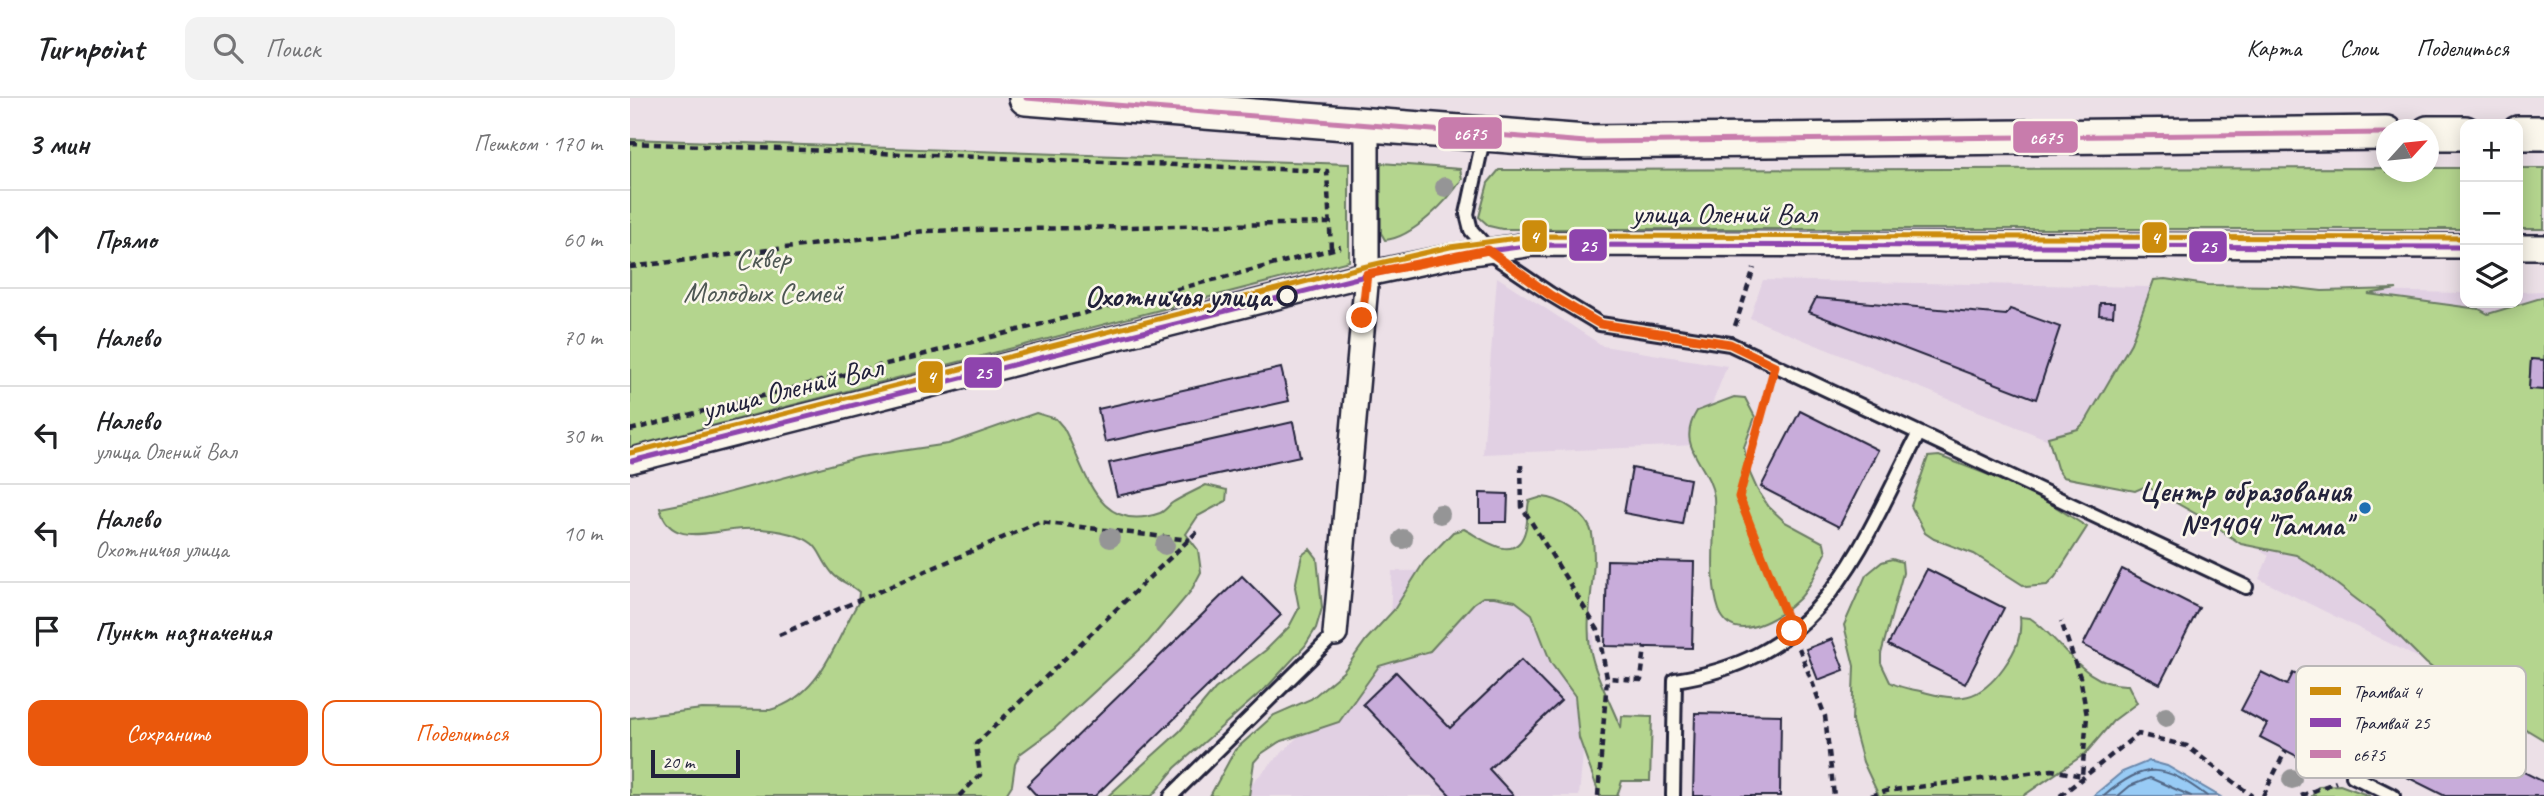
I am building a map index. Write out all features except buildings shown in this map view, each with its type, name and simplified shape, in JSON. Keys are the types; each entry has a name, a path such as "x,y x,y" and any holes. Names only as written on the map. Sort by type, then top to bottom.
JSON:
{"main road":[{"path":"1026,98 1586,142 2376,132"},
{"path":"2439,133 2460,133"},
{"path":"2523,133 2544,133"}],"street":[{"path":"1335,634 1367,274 1367,125"},
{"name":"улица Олений Вал","path":"630,461 1367,274 1533,244 2460,246"},
{"path":"2523,247 2544,247"}],"lane":[{"path":"1484,134 1467,214 1471,230 1488,250 1550,295 1600,324 1730,344 2246,587"},
{"path":"1673,796 1675,680 1734,667 1770,649 1827,600 1846,575 1919,433"},
{"path":"1171,796 1335,634"},
{"path":"2357,778 2393,796"}],"path":[{"path":"630,143 1327,171 1331,249"},
{"path":"630,267 924,231 1329,222"},
{"path":"630,430 1367,241"},
{"path":"1730,344 1754,267"},
{"path":"1775,366 1739,497 1825,716 1834,796"},
{"path":"1521,465 1522,508 1598,629 1607,678 1598,796"},
{"path":"779,635 1039,522 1189,540"},
{"path":"959,796 980,775 976,744 1199,530"},
{"path":"2061,621 2080,677 2087,716 2082,776"},
{"path":"1607,678 1642,680 1645,647"},
{"path":"2060,796 2138,734 2187,746 2252,796"},
{"path":"2263,796 2286,750"},
{"path":"1871,796 1886,791 2053,770 2082,776"},
{"path":"2301,796 2348,778"}],"shaded area":[{"path":"1497,277 1603,346 1727,366 1696,445 1483,454"},
{"name":"Центр образования №1404 \"Гамма\"","path":"1763,280 2460,293 2460,308 2523,308 2523,292 2544,291 2544,726 2526,716 2526,666 2432,666 2259,579 2269,555 2100,461 1750,318"},
{"path":"1533,570 1594,636 1579,796 1239,796 1389,645 1392,571"}],"green space":[{"name":"Сквер Молодых Семей","path":"630,139 1349,164 1349,261 630,447"},
{"path":"1381,163 1460,169 1462,179 1448,198 1418,226 1385,240 1381,233"},
{"path":"2376,168 2376,182 2439,182 2439,168 2460,168 2460,229 1502,229 1489,226 1479,217 1488,183 1499,170"},
{"path":"2523,168 2544,168 2544,229 2523,229"},
{"name":"Центр образования №1404 \"Гамма\"","path":"2154,280 2207,285 2279,286 2322,291 2397,289 2368,294 2479,309 2488,314 2508,308 2523,308 2523,303 2544,297 2544,360 2531,360 2529,388 2544,390 2544,740 2526,729 2526,666 2430,666 2381,618 2296,555 2241,544 2205,519 2146,486 2135,491 2063,477 2057,468 2048,437 2078,429 2086,421 2131,343"},
{"path":"1734,397 1745,398 1755,417 1744,447 1748,469 1757,489 1769,507 1785,522 1824,543 1826,553 1811,583 1799,599 1769,621 1745,628 1735,627 1726,621 1719,610 1713,569 1714,497 1711,485 1691,446 1689,435 1697,411"},
{"path":"1036,413 1056,419 1063,427 1096,494 1107,506 1121,515 1138,518 1160,513 1176,500 1206,485 1227,490 1226,501 1198,516 1186,534 1198,550 1201,572 1191,591 1148,642 1054,729 1020,754 1015,764 1012,785 1005,796 630,796 630,718 702,709 770,710 787,703 814,681 858,603 859,592 836,576 814,545 801,537 779,531 755,529 706,534 682,533 665,521 660,508 701,500 860,457 948,444"},
{"path":"1939,456 2031,491 2087,527 2047,585 2026,587 1974,554 1925,533 1911,506 1928,457"},
{"path":"1542,497 1572,508 1585,520 1592,534 1594,548 1589,634 1592,658 1621,729 1622,716 1652,717 1650,781 1622,781 1617,796 1600,796 1579,738 1575,696 1551,663 1532,614 1515,601 1483,597 1474,603 1430,651 1379,666 1339,722 1279,742 1261,754 1254,762 1249,796 1210,796 1235,750 1274,715 1311,699 1343,672 1366,640 1394,610 1424,562 1453,532 1464,529 1498,547 1515,546 1526,528 1529,501"},
{"path":"1310,549 1317,558 1322,608 1316,628 1305,646 1269,685 1175,768 1152,796 1108,796 1180,731 1215,689 1266,650 1289,627 1299,608 1295,587 1302,555"},
{"path":"1892,559 1902,562 1903,573 1881,654 1881,663 1890,682 1946,697 1977,693 1995,679 2012,655 2019,637 2020,617 2030,618 2042,627 2074,660 2098,678 2112,684 2128,685 2137,703 2113,721 2086,753 2023,796 1879,796 1863,762 1852,721 1854,666 1844,625 1866,575 1882,562"},
{"path":"2340,785 2370,796 2312,796 2319,786"}],"water":[{"path":"2149,761 2167,766 2219,796 2093,796 2122,772"}],"tram line":[{"name":"4","path":"630,453 1367,266 1450,247 1532,236 2460,238"},
{"name":"25","path":"632,461 1369,275 1452,256 1533,245 2460,247"}],"transit line":[{"name":"с675","path":"1026,98 1586,142 2376,133"}],"place":[{"name":"Охотничья улица","path":"1287,296"},
{"name":"Центр образования №1404 \"Гамма\"","path":"2365,508"}],"route":[{"path":"1362,318 1367,274 1488,250 1550,295 1600,324 1730,344 1775,366 1739,497 1792,631"}]}
